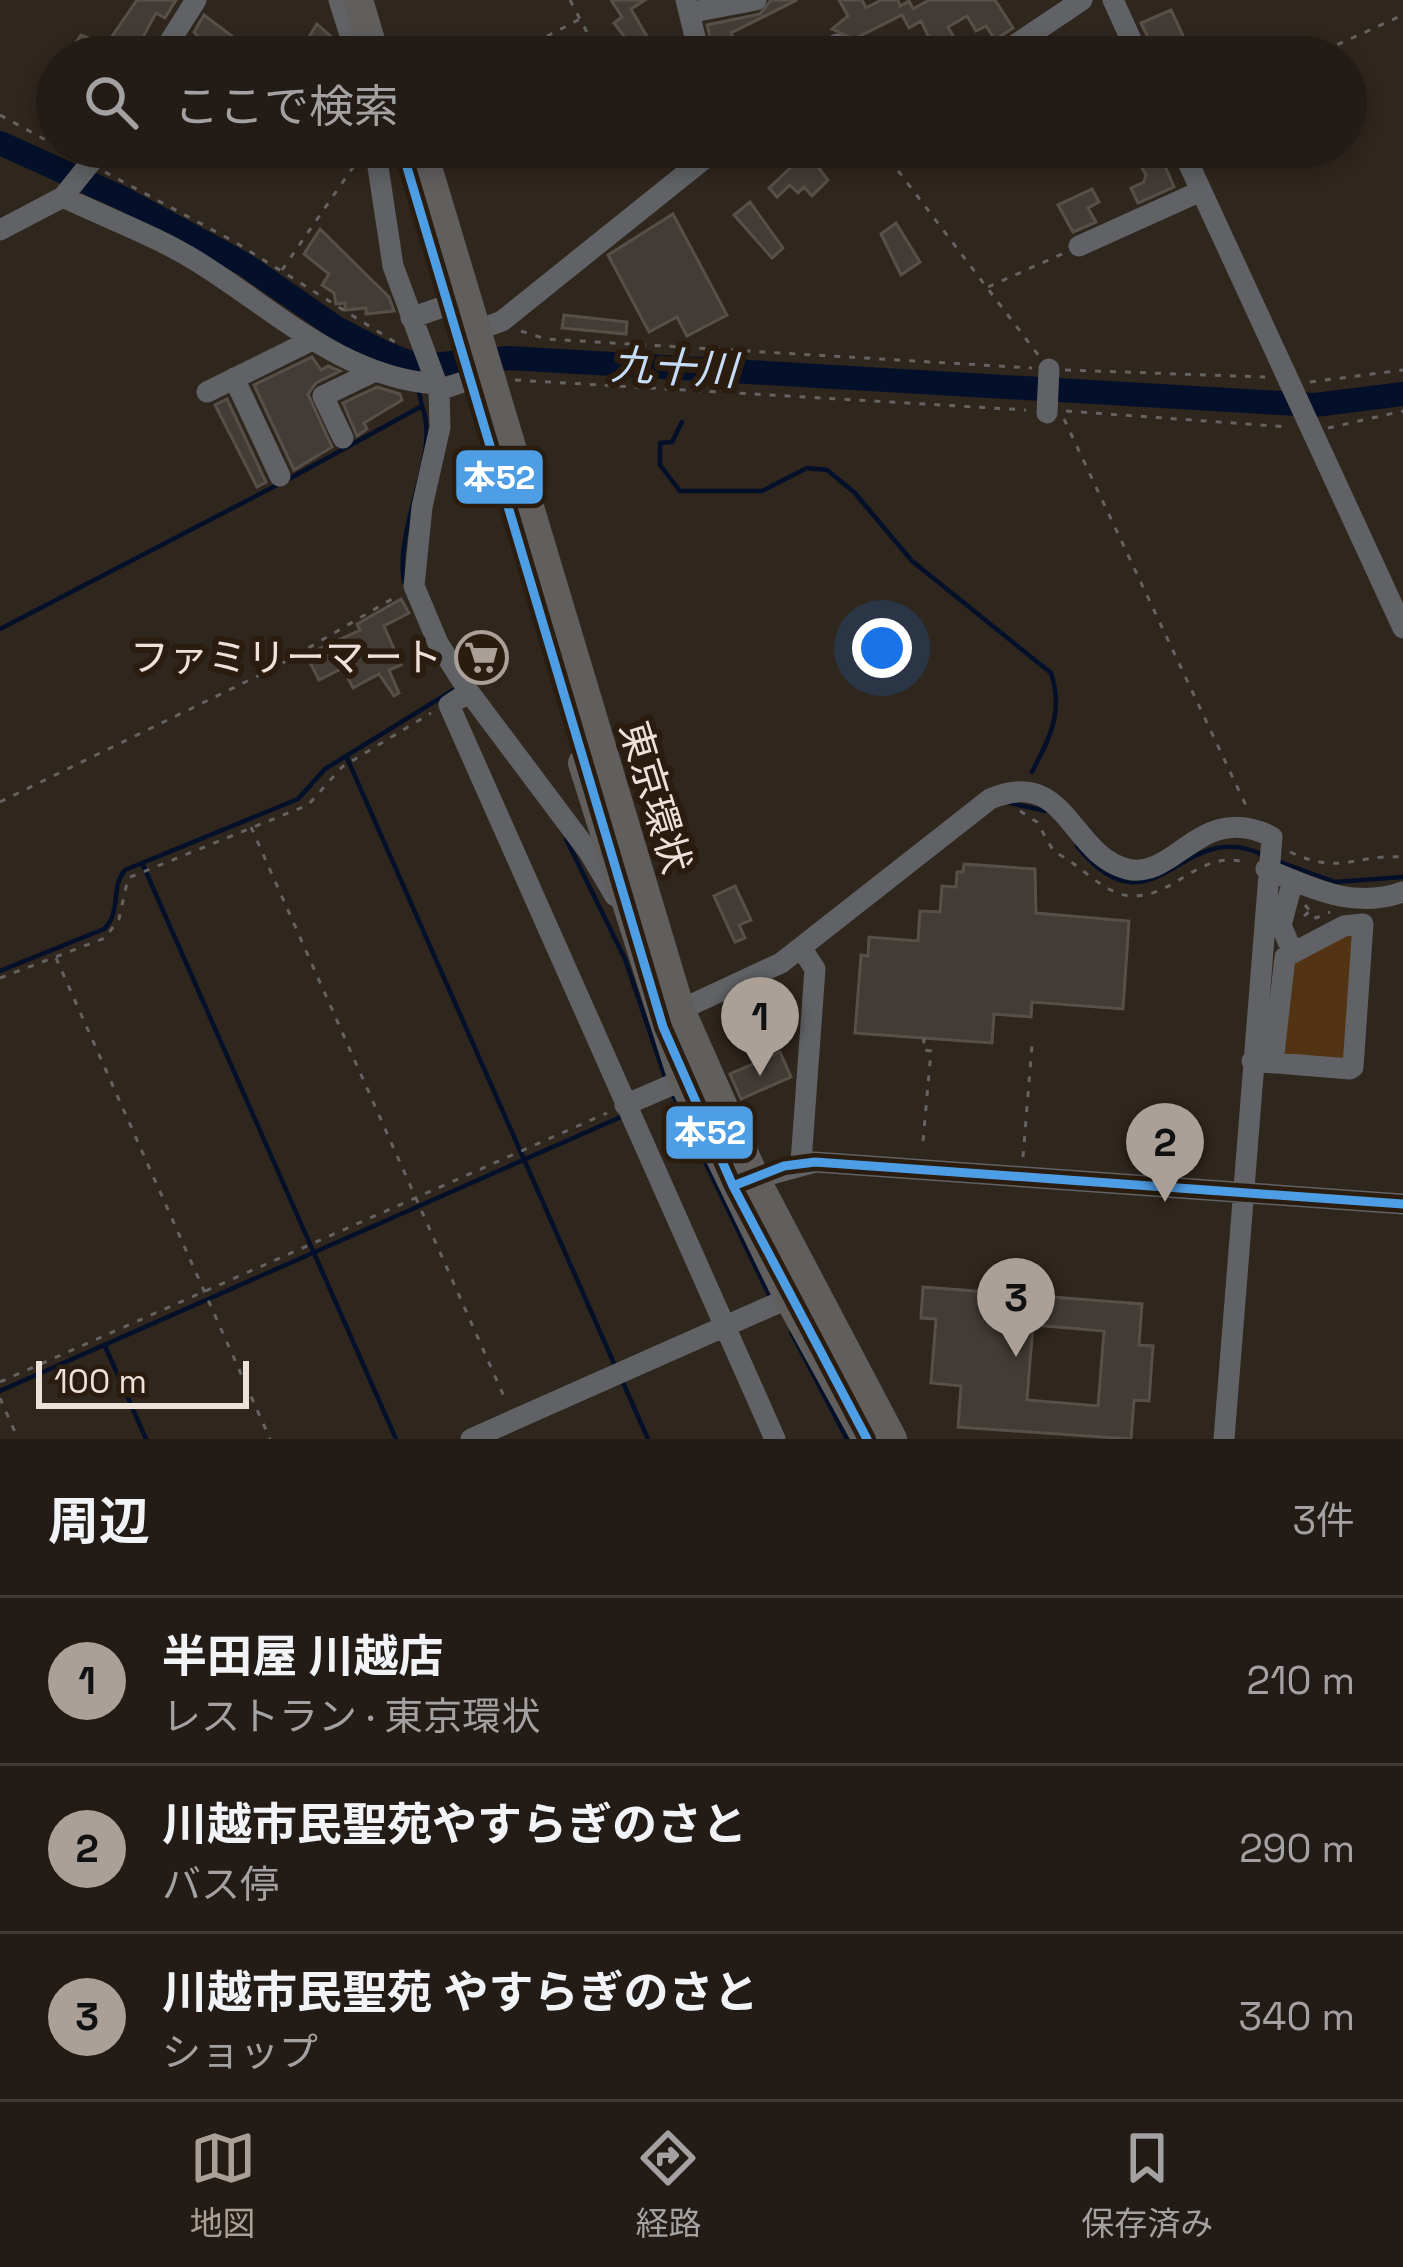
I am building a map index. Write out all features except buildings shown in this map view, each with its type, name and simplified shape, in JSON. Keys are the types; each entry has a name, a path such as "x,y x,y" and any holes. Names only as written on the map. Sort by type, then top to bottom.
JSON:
{"highway":[{"path":"358,0 369,36"},
{"path":"378,0 389,36"},
{"name":"東京環状","path":"407,168 448,305 464,381 683,1080 892,1439"},
{"name":"東京環状","path":"429,168 488,326 464,381 680,1010 789,1298 867,1439"}],"street":[{"path":"173,36 196,0"},
{"path":"339,0 350,36"},
{"path":"695,36 689,6 732,9 756,0"},
{"path":"1028,36 1082,0"},
{"path":"1113,0 1129,36"},
{"path":"0,230 63,197 87,168"},
{"path":"372,168 393,266 421,348 464,381"},
{"path":"488,326 692,168"},
{"path":"1191,168 1403,628"},
{"path":"1078,246 1201,191"},
{"path":"63,197 194,259 310,341 374,372 464,381"},
{"path":"411,318 448,305"},
{"path":"207,392 310,341"},
{"path":"1047,413 1048,369"},
{"path":"343,438 323,396 374,372"},
{"path":"234,378 280,476"},
{"path":"464,381 440,428 422,507 414,586 438,643 590,853 630,922"},
{"path":"470,692 449,705 775,1439"},
{"path":"546,794 588,778"},
{"path":"680,1010 805,953 990,800 1009,791 1036,794 1055,803 1111,862 1136,870 1151,870 1201,835 1235,828 1293,880 1333,896 1366,899 1403,892"},
{"path":"1262,1062 1267,852"},
{"path":"1292,951 1281,925 1293,880"},
{"path":"1262,1062 1353,1067 1366,899"},
{"path":"1224,1439 1242,1192 1281,967 1292,951 1353,923 1364,924"},
{"path":"801,1162 815,969 805,953"},
{"path":"626,1105 683,1080"},
{"path":"744,1181 801,1162 1403,1204"},
{"path":"472,1439 789,1298"}],"path":[{"path":"570,0 589,36"},
{"path":"1356,36 1403,15"},
{"path":"548,36 580,19"},
{"path":"0,115 36,130"},
{"path":"118,168 369,330 402,346 421,348"},
{"path":"281,272 356,168"},
{"path":"896,168 1048,369"},
{"path":"987,288 1078,246"},
{"path":"488,326 546,339 1048,369 1352,380 1403,370"},
{"path":"464,381 685,386 1312,428 1403,411"},
{"path":"1047,413 1065,419 1071,430 1267,852"},
{"path":"0,802 276,667 414,586"},
{"path":"0,978 112,932 128,878 308,806 342,767 449,705"},
{"path":"1012,808 1037,822 1054,852 1071,857 1117,893 1147,894 1186,872 1225,858 1267,852 1332,868 1375,855 1403,857"},
{"path":"251,827 514,1420"},
{"path":"56,956 271,1439"},
{"path":"923,1141 931,1051 923,1050 924,1038"},
{"path":"1022,1175 1032,1045"},
{"path":"0,1382 626,1105"},
{"path":"1,1402 18,1439"}],"shaded area":[{"path":"1346,929 1357,934 1349,1060 1286,1060 1278,1043 1285,964"}],"waterway":[{"name":"九十川","path":"0,143 36,159"},
{"name":"九十川","path":"55,168 244,264 338,329 418,366 509,358 1315,405 1403,394"},
{"path":"287,480 422,406 419,392"},
{"path":"404,582 405,538 426,446 422,406"},
{"path":"682,422 672,442 660,443 660,465 680,491 762,491 807,468 827,470 854,492 912,561 1051,673 1055,712 1032,772"},
{"path":"0,629 277,485"},
{"path":"0,971 104,929 113,915 125,870 298,799 325,769 455,689"},
{"path":"347,758 616,1368"},
{"path":"1010,803 1045,811"},
{"path":"566,839 625,959 665,1077"},
{"path":"1077,846 1104,872 1128,882 1149,880 1212,849 1236,847 1265,856"},
{"path":"1275,860 1335,882 1403,877"},
{"path":"142,863 396,1439"},
{"path":"672,1093 770,1297"},
{"path":"0,1391 623,1116"},
{"path":"791,1332 847,1439"},
{"path":"105,1346 146,1439"},
{"path":"621,1378 648,1439"}],"transit line":[{"name":"本52","path":"407,168 663,1027 733,1186 867,1439"},
{"name":"本52","path":"733,1186 784,1166 815,1162 1403,1204"}],"place":[{"name":"ファミリーマート","path":"481,657"},
{"name":"半田屋 川越店","path":"760,1076"},
{"name":"川越市民聖苑やすらぎのさと","path":"1165,1202"},
{"name":"川越市民聖苑 やすらぎのさと","path":"1016,1357"}]}
